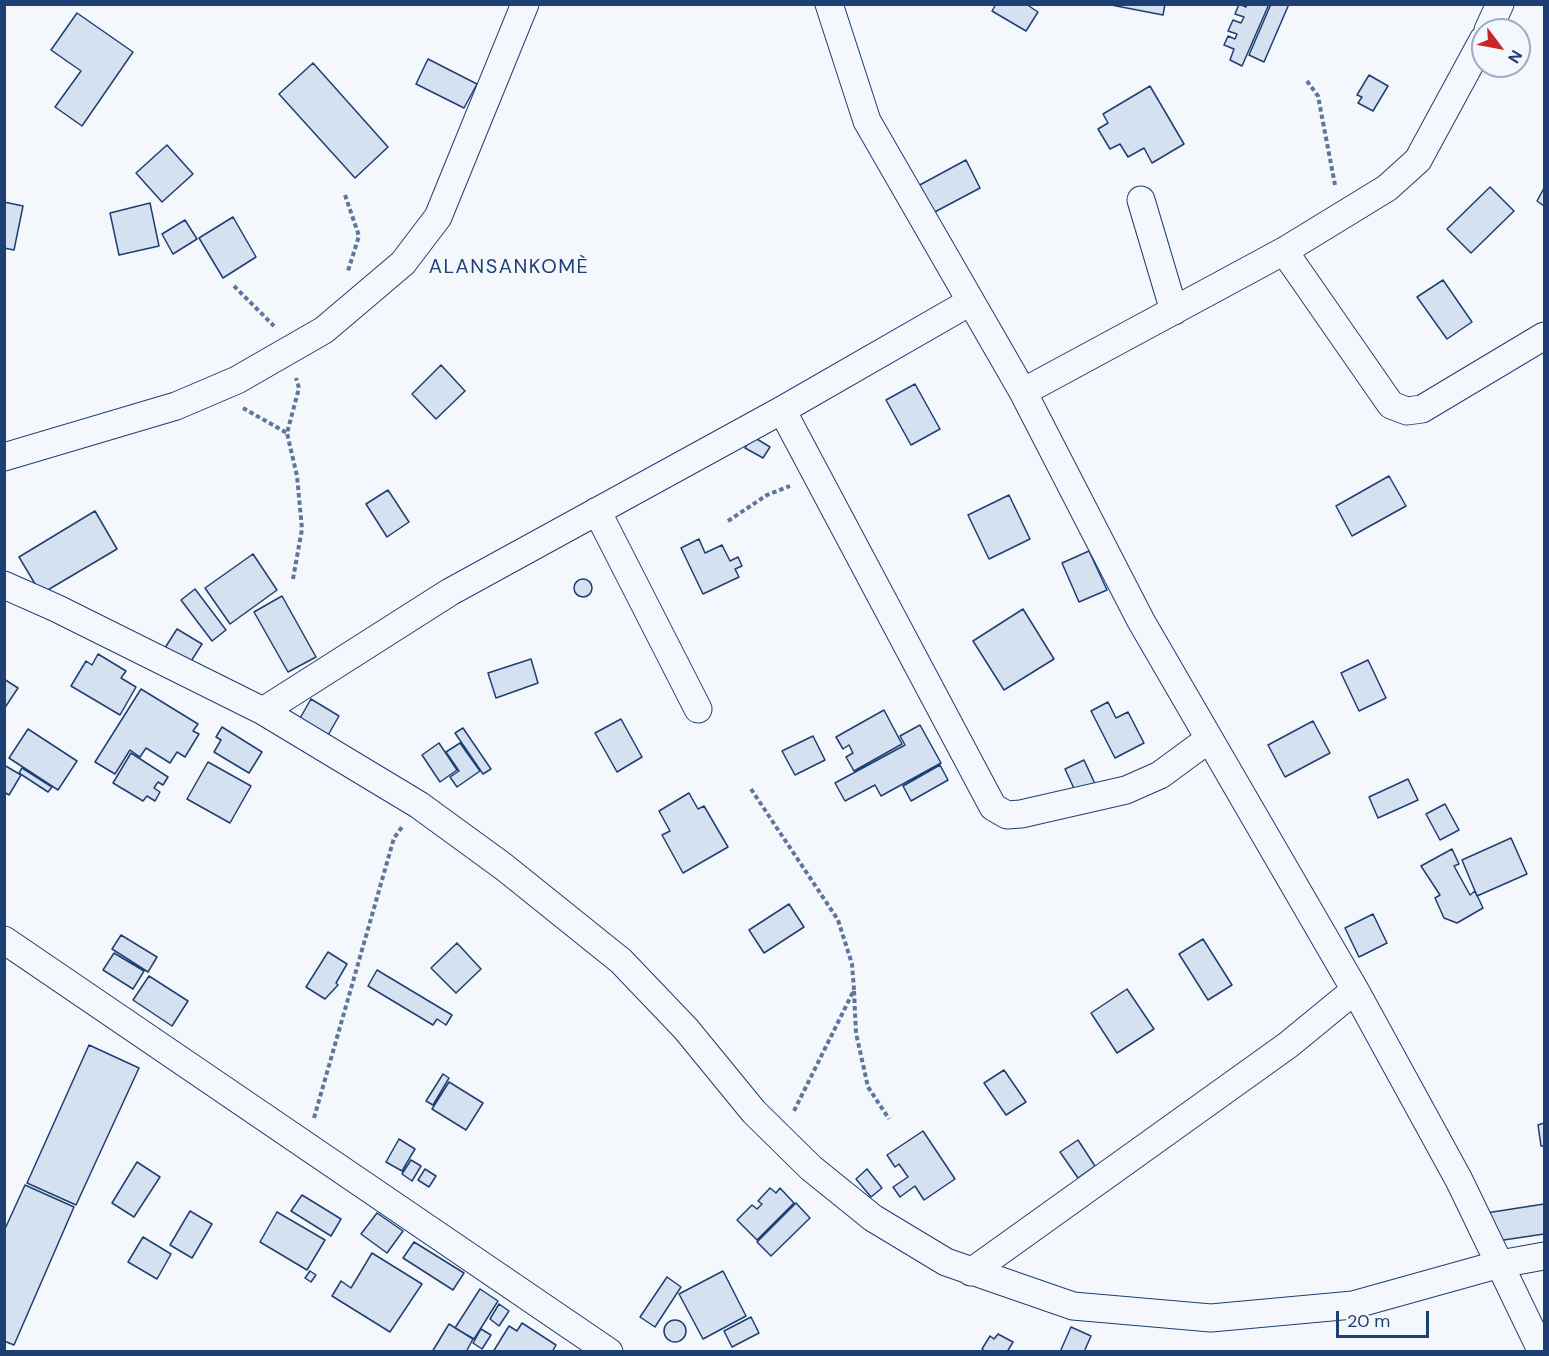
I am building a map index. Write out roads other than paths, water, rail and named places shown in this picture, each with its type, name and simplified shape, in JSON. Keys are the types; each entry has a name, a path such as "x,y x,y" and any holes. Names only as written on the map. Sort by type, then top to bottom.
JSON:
{"street":[{"path":"4,457 176,406 237,380 324,330 403,263 438,217 525,4"},
{"path":"829,4 867,121 1023,392 1141,621 1355,990 1458,1180 1542,1352"},
{"path":"1494,18 1500,4"},
{"path":"1023,392 1284,251 1387,188 1418,160 1471,62"},
{"path":"1141,200 1174,311"},
{"path":"1284,251 1391,405 1407,411 1422,409 1545,336"},
{"path":"263,711 450,592 782,410 970,302"},
{"path":"782,410 993,807 1007,815 1021,814 1126,790 1160,775 1209,739"},
{"path":"597,511 698,709"},
{"path":"4,585 56,608 263,711 419,805 504,867 621,961 686,1029 753,1112 811,1168 873,1218 945,1262 1073,1306 1211,1318 1353,1305 1500,1264 1545,1256"},
{"path":"4,940 609,1352"},
{"path":"971,1272 1288,1045 1355,990"}],"district":[{"name":"ALANSANKOMÈ","path":"509,268"}]}
